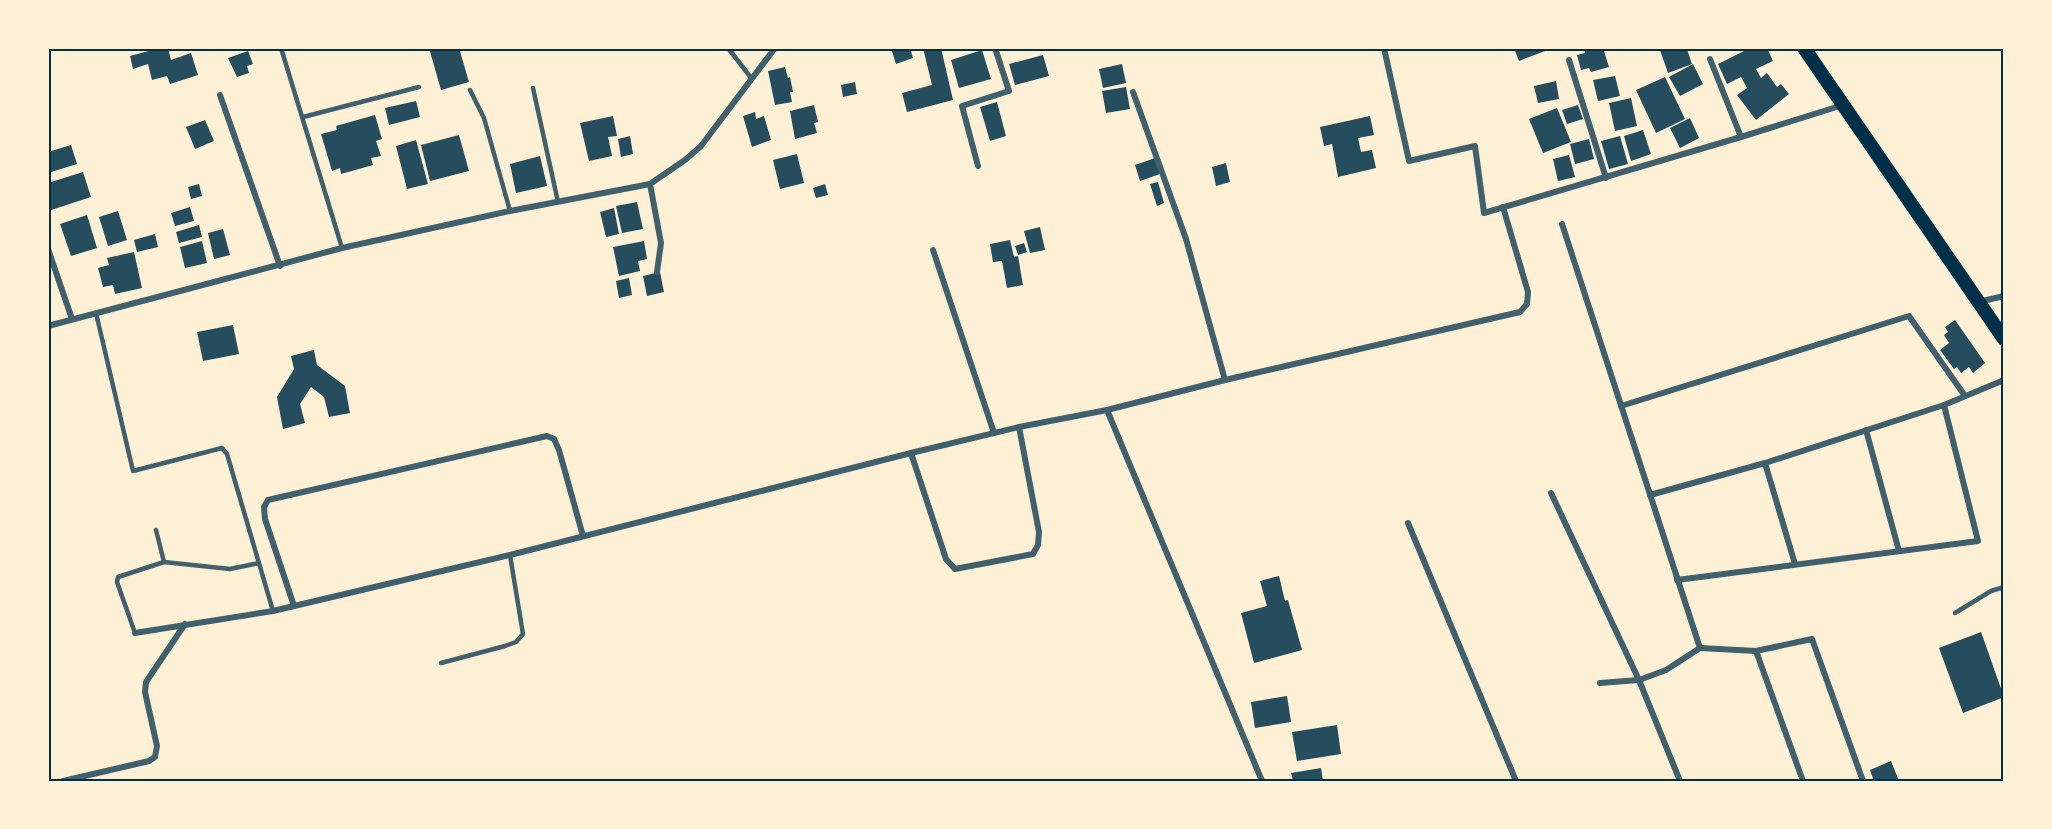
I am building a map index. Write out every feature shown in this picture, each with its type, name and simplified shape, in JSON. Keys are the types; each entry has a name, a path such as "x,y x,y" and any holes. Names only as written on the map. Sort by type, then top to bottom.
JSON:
{"main road":[{"path":"1804,48 2004,339"}],"street":[{"path":"48,326 342,248 510,211 650,184 701,146 775,48"},
{"path":"978,166 962,106 1009,91 995,48"},
{"path":"1383,48 1409,161 1475,146 1484,213 1843,105"},
{"path":"1710,59 1741,137"},
{"path":"1569,60 1606,178"},
{"path":"1133,92 1186,239 1225,380"},
{"path":"219,95 280,266"},
{"path":"650,184 661,243 657,272"},
{"path":"135,633 294,606 583,537 1019,427 1107,410 1225,380 1520,312 1527,304 1528,292 1503,207"},
{"path":"1562,224 1700,648"},
{"path":"48,249 72,320"},
{"path":"933,250 994,433"},
{"path":"1978,302 2004,296"},
{"path":"1621,406 1909,316 1965,396"},
{"path":"1650,495 1765,463 1944,405 2004,380"},
{"path":"1677,580 1978,541 1944,405"},
{"path":"1107,410 1262,781"},
{"path":"911,453 946,559 955,569 1033,554 1038,545 1040,532 1019,427"},
{"path":"1866,430 1899,551"},
{"path":"294,606 265,519 264,507 268,501 279,498 548,436 554,439 559,450 583,537"},
{"path":"1765,463 1795,564"},
{"path":"1551,493 1639,680 1680,781"},
{"path":"1408,523 1516,781"},
{"path":"63,781 149,762 155,757 157,746 145,692 146,682 185,624"},
{"path":"1600,683 1639,680 1666,670 1700,648 1756,651 1812,639 1863,781"},
{"path":"1756,651 1803,781"}],"lane":[{"path":"281,48 342,248"},
{"path":"728,48 752,79"},
{"path":"303,117 419,87"},
{"path":"533,88 558,202"},
{"path":"470,90 484,118 510,211"},
{"path":"96,313 134,471 222,448 227,454 273,610"},
{"path":"156,530 165,562"},
{"path":"441,663 505,646 516,642 523,634 510,555"},
{"path":"135,633 117,582 118,577 165,562 230,569 259,563"},
{"path":"1955,613 1991,591 2004,587"}],"building":[{"path":"168,48 171,60 191,53 198,75 170,84 167,76 152,80 148,64 133,69 130,56"},
{"path":"429,48 459,48 469,82 441,90"},
{"path":"891,48 910,48 913,58 896,64"},
{"path":"923,48 941,48 953,100 907,112 902,93 932,85"},
{"path":"1514,48 1553,48 1519,61"},
{"path":"1584,48 1603,48 1609,67 1591,72 1589,68 1581,70 1577,55 1585,53"},
{"path":"1680,48 1681,51 1687,49 1692,64 1668,73 1660,50"},
{"path":"1750,48 1767,48 1773,61 1756,69 1761,78 1767,73 1777,87 1781,84 1789,94 1756,120 1737,95 1747,88 1741,77 1727,84 1718,64"},
{"path":"982,50 991,79 959,88 951,60"},
{"path":"248,51 253,64 247,66 249,73 237,77 228,58"},
{"path":"1043,55 1049,76 1015,85 1009,64"},
{"path":"1122,64 1126,83 1103,88 1099,69"},
{"path":"1693,64 1703,84 1680,96 1669,77"},
{"path":"785,67 793,92 790,92 792,102 775,105 768,71"},
{"path":"1615,76 1620,96 1598,101 1593,80"},
{"path":"1665,77 1685,119 1656,133 1636,90"},
{"path":"1556,81 1559,99 1538,103 1534,86"},
{"path":"855,82 857,94 843,97 841,85"},
{"path":"1126,87 1130,109 1106,113 1102,91"},
{"path":"1631,98 1637,126 1615,131 1609,103"},
{"path":"416,101 420,117 389,125 385,108"},
{"path":"997,102 1006,136 990,141 980,107"},
{"path":"814,105 818,122 814,123 817,133 795,139 790,111"},
{"path":"1578,105 1583,119 1567,124 1562,110"},
{"path":"1557,108 1571,142 1543,153 1529,119"},
{"path":"755,112 756,119 764,116 771,140 752,147 743,116"},
{"path":"375,115 382,139 376,141 381,156 371,158 373,165 341,174 340,168 332,171 321,134 337,130 336,126"},
{"path":"613,116 617,136 608,137 612,156 589,161 580,123"},
{"path":"1370,116 1374,135 1358,138 1361,152 1372,150 1376,168 1338,177 1332,144 1324,146 1320,127"},
{"path":"1690,118 1699,138 1680,148 1670,128"},
{"path":"205,120 214,141 195,149 186,127"},
{"path":"1643,130 1651,154 1631,161 1624,136"},
{"path":"459,135 469,171 430,181 421,145"},
{"path":"630,136 633,154 621,157 618,139"},
{"path":"1620,136 1628,164 1609,169 1601,141"},
{"path":"1589,139 1594,159 1575,164 1570,144"},
{"path":"416,140 428,184 407,189 396,146"},
{"path":"71,145 77,164 48,173 48,152"},
{"path":"797,154 804,183 780,189 773,160"},
{"path":"1569,155 1575,177 1558,181 1553,159"},
{"path":"540,156 547,186 516,193 510,164"},
{"path":"1155,158 1160,174 1140,181 1135,165"},
{"path":"1226,163 1230,182 1216,186 1212,167"},
{"path":"83,172 91,197 51,210 48,201 48,183"},
{"path":"1158,182 1164,203 1157,206 1150,184"},
{"path":"199,184 202,196 191,199 188,187"},
{"path":"825,184 828,195 816,198 813,188"},
{"path":"637,202 643,229 622,233 616,206"},
{"path":"190,207 194,221 175,226 171,213"},
{"path":"614,208 619,234 606,237 600,212"},
{"path":"118,211 127,240 108,246 99,217"},
{"path":"87,215 97,248 71,256 60,224"},
{"path":"199,225 202,237 179,243 176,232"},
{"path":"1040,227 1045,250 1030,253 1024,231"},
{"path":"223,229 230,255 214,259 208,233"},
{"path":"155,234 158,247 137,252 134,240"},
{"path":"1010,240 1014,257 1018,256 1023,285 1007,288 1002,261 993,262 990,244"},
{"path":"202,241 207,263 185,268 180,247"},
{"path":"644,241 647,259 638,261 640,271 619,276 613,247"},
{"path":"1024,243 1027,252 1018,255 1015,246"},
{"path":"134,252 142,288 115,294 113,285 103,287 98,268 109,265 107,258"},
{"path":"660,272 664,292 647,296 643,276"},
{"path":"629,278 632,295 619,298 616,281"},
{"path":"1955,320 1985,363 1973,373 1969,367 1961,373 1957,367 1954,369 1940,350 1949,343 1944,335 1948,332 1945,327"},
{"path":"233,325 239,354 203,361 197,332"},
{"path":"314,350 317,365 345,386 350,413 329,417 324,397 311,387 300,404 305,423 283,429 277,397 294,369 291,356"},
{"path":"1279,576 1302,650 1254,663 1241,613 1267,606 1260,581"},
{"path":"1981,632 2004,697 1963,713 1939,648"},
{"path":"1287,696 1291,722 1255,728 1251,702"},
{"path":"1337,725 1341,754 1297,761 1292,732"},
{"path":"1891,761 1899,781 1874,781 1870,770"},
{"path":"1321,768 1323,781 1293,781 1291,773"}]}
